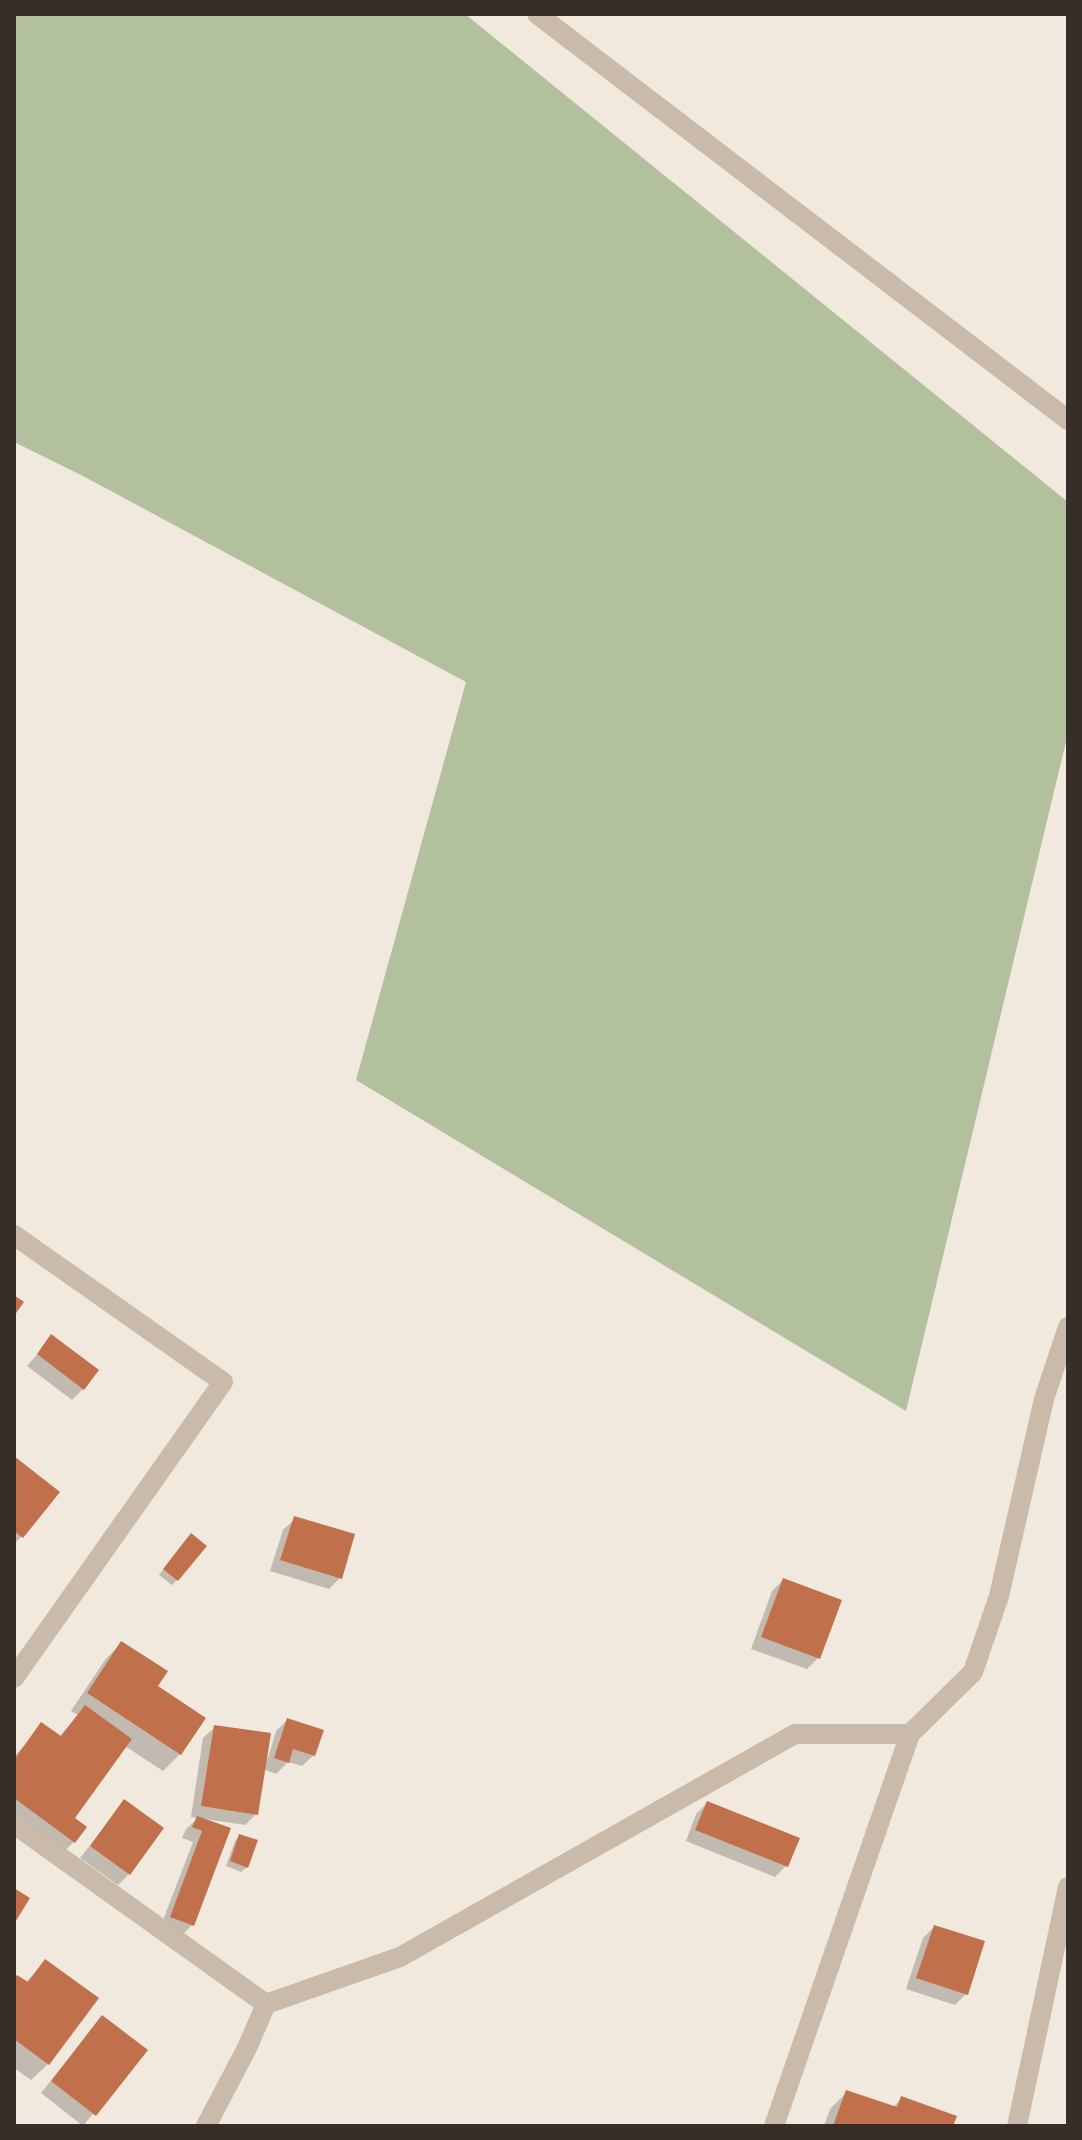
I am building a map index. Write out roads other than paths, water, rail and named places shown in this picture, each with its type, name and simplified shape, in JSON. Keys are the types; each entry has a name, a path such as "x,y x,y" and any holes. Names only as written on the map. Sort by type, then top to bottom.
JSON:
{"street":[{"path":"537,14 1068,420"},
{"path":"14,1235 223,1382 14,1678"},
{"path":"774,2126 910,1734 973,1672 999,1596 1044,1399 1068,1327"},
{"path":"206,2126 266,2004 400,1957 795,1734 910,1734"},
{"path":"14,1824 266,2004"},
{"path":"1017,2126 1068,1887"}]}
